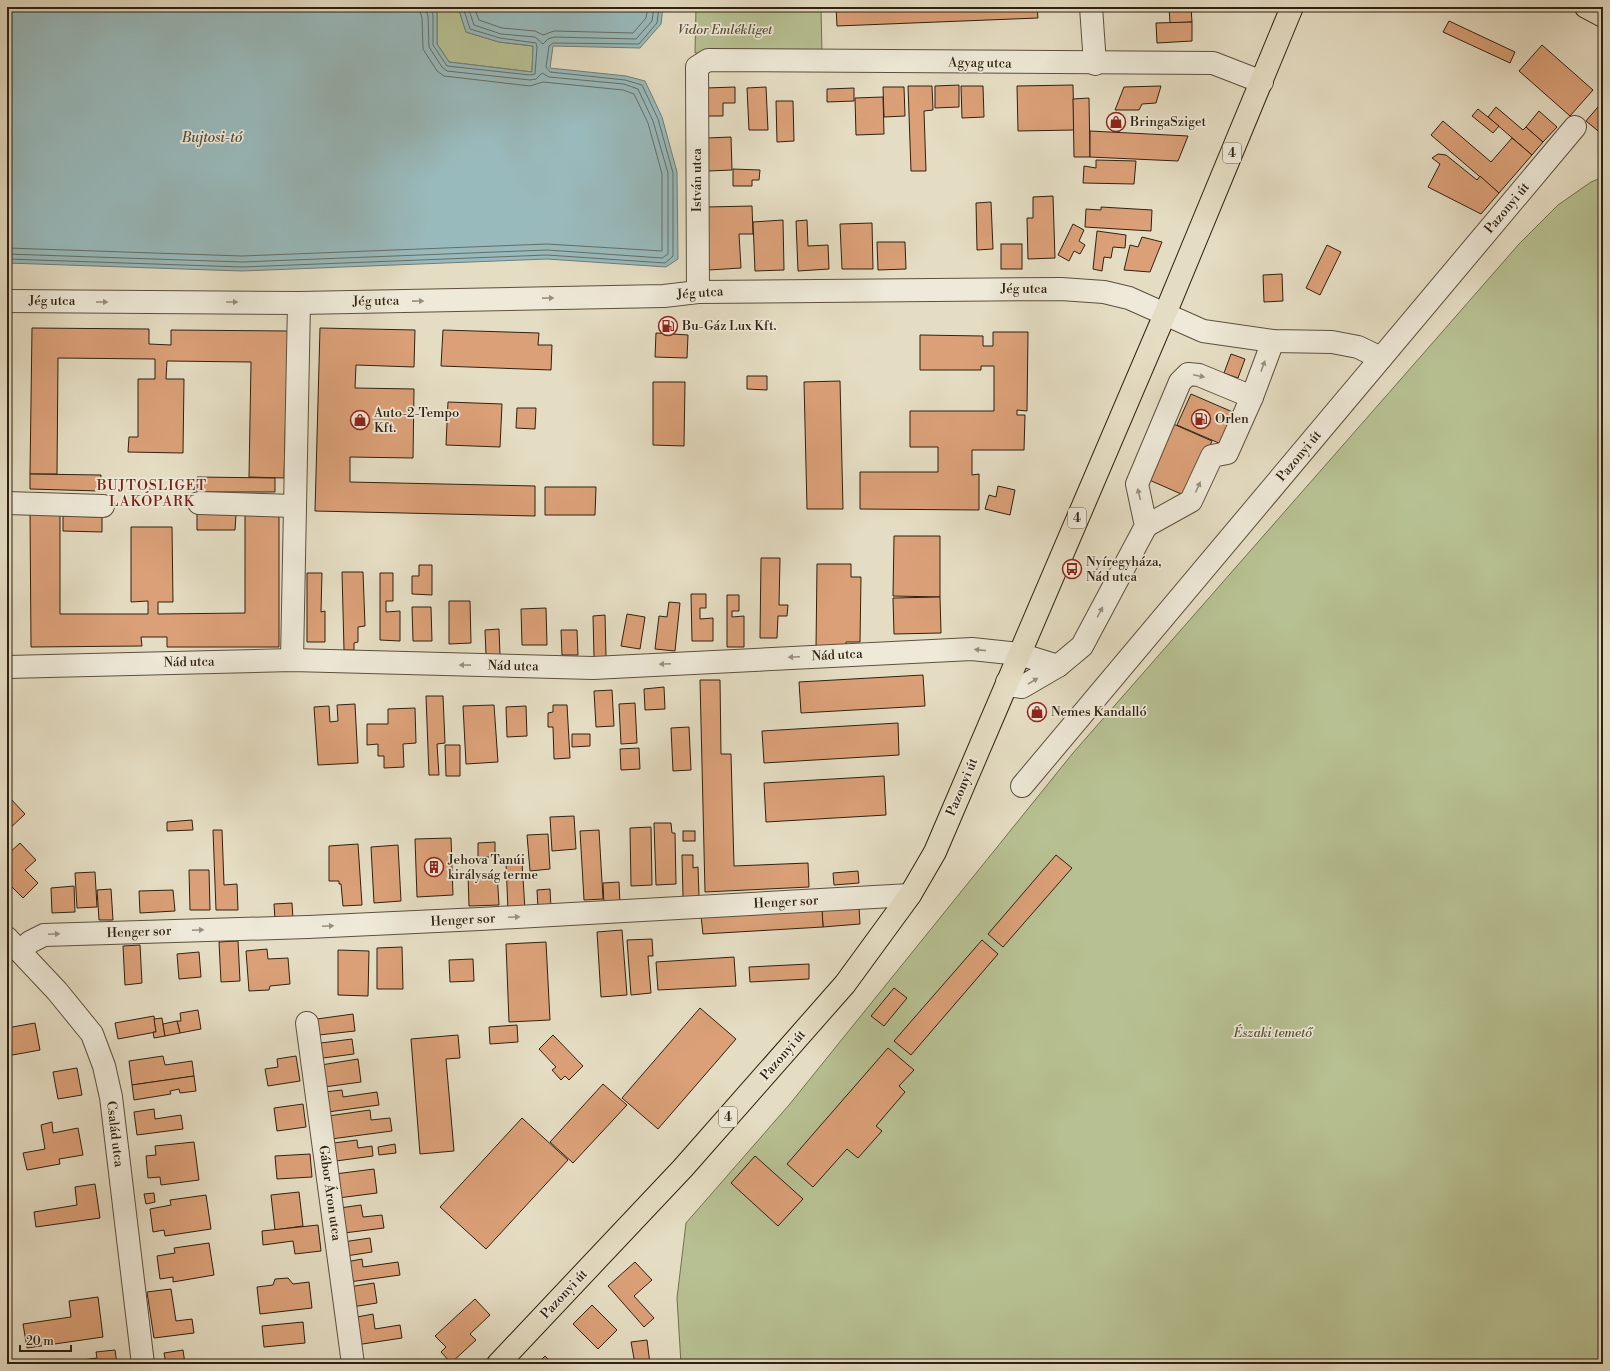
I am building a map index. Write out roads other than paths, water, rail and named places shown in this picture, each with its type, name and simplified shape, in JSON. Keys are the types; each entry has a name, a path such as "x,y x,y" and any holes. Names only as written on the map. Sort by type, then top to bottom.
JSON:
{"main road":[{"name":"4","path":"1003,690 1165,314 1292,7"},
{"path":"1586,7 1603,16"},
{"name":"Pazonyi út","path":"498,1364 683,1168 835,995 870,951 910,895 935,852 1003,690"}],"street":[{"path":"1091,7 1095,64"},
{"name":"Agyag utca","path":"697,67 708,60 1095,64 1213,63 1262,82"},
{"name":"István utca","path":"697,67 698,292"},
{"name":"Pazonyi út","path":"1022,786 1575,127"},
{"name":"Jég utca","path":"7,301 299,303 664,296 698,292 1061,288 1104,292 1129,298 1203,331 1273,341 1332,342 1358,347 1381,358"},
{"path":"292,660 299,303"},
{"path":"1003,690 1014,686 1022,687 1058,666 1082,646 1146,526 1191,502 1212,456 1227,454 1252,397 1273,341"},
{"path":"1146,526 1137,484 1180,382 1188,374 1199,375 1252,397"},
{"path":"7,503 103,506"},
{"path":"199,503 294,506"},
{"name":"Nád utca","path":"7,667 292,660 593,668 972,649 1019,654 1058,666"},
{"name":"Henger sor","path":"14,944 30,942 44,935 300,927 910,895"},
{"name":"Család utca","path":"14,944 92,1034 104,1066 111,1097 143,1364"},
{"name":"Gábor Áron utca","path":"308,1023 353,1364"}],"water":[{"name":"Bujtosi-tó","path":"7,7 433,7 437,13 437,44 449,62 532,72 533,46 499,42 466,32 458,7 663,7 661,24 640,48 553,46 550,68 626,76 645,81 662,117 677,172 678,259 666,267 547,259 242,271 7,263"}],"place":[{"name":"BringaSziget","path":"1116,122"},
{"name":"Bu-Gáz Lux Kft.","path":"668,326"},
{"name":"Orlen","path":"1201,419"},
{"name":"Auto-2-Tempo Kft.","path":"360,420"},
{"name":"Nyíregyháza, Nád utca","path":"1072,569"},
{"name":"Nemes Kandalló","path":"1037,712"},
{"name":"Jehova Tanúi királyság terme","path":"434,867"}],"district":[{"name":"BUJTOSLIGET LAKÓPARK","path":"152,494"}],"park label":[{"name":"Vidor Emlékliget","path":"725,30"},
{"name":"Északi temető","path":"1273,1033"}]}
